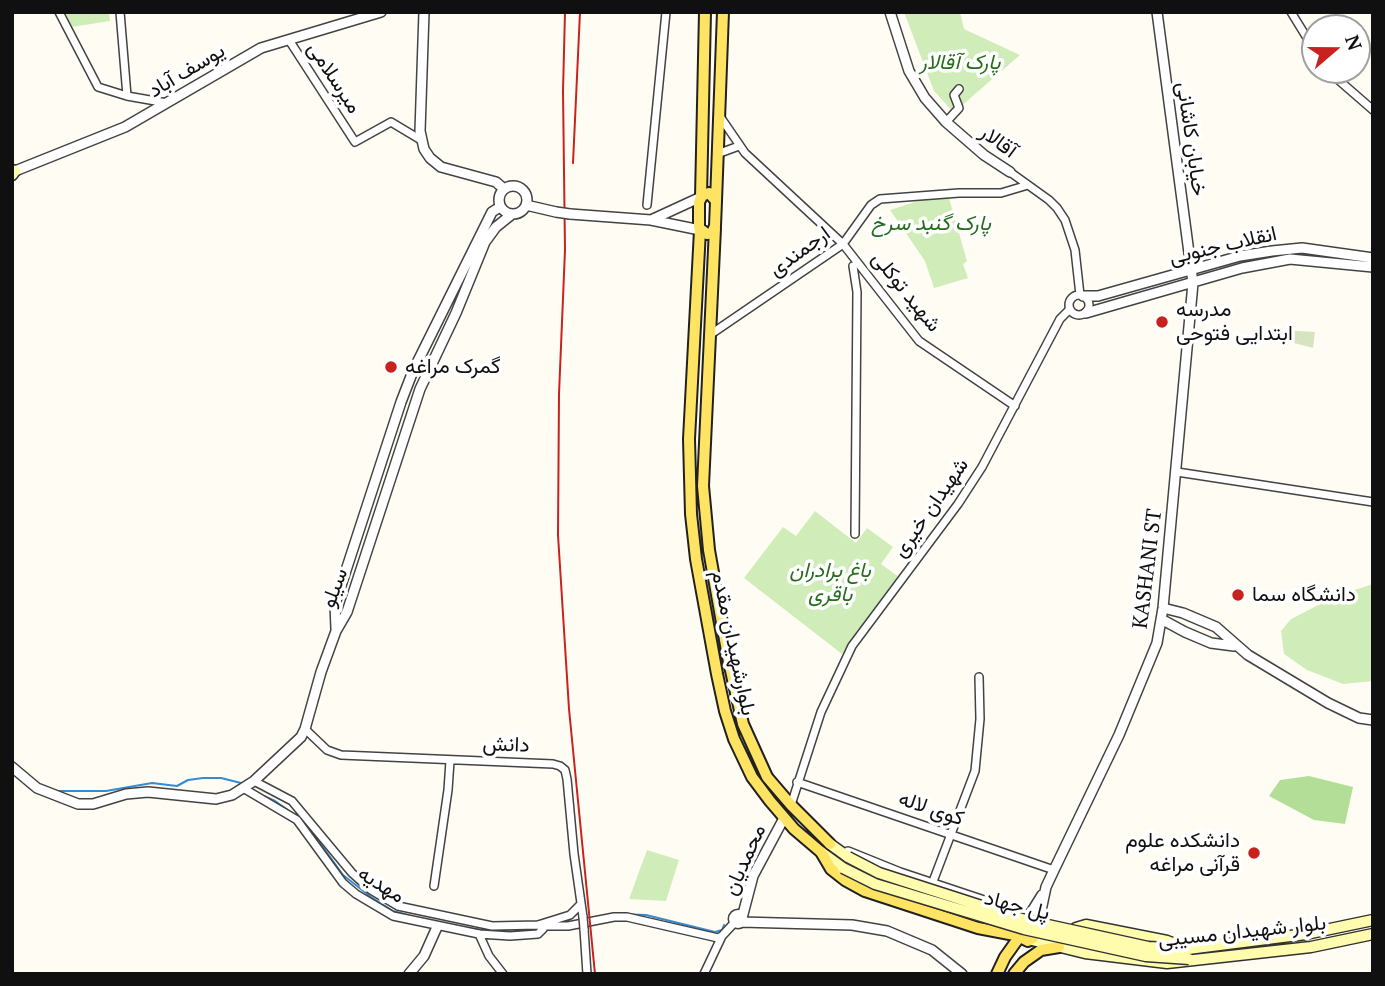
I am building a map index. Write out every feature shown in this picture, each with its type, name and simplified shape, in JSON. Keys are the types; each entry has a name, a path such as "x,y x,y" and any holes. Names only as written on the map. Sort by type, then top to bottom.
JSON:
{"main road":[{"name":"بلوارشهیدان مقدم","path":"705,12 701,197 698,224 700,230 689,439 694,545 728,721 752,778 784,818 821,852 831,869 865,891 992,932 1032,940"},
{"name":"بلوارشهیدان مقدم","path":"723,12 703,484 709,550 731,675 743,724 767,777 830,844"},
{"path":"701,197 709,193 716,201"},
{"path":"700,230 707,234 715,228"},
{"name":"پل جهاد","path":"830,844 849,858 879,873 970,900 1025,920 1188,954"},
{"name":"پل جهاد","path":"821,852 843,868 875,884 1024,929 1146,956 1188,954"},
{"path":"960,922 973,913 970,900"},
{"path":"998,972 1020,936 1023,924 1034,918"},
{"path":"1014,971 1032,940 1034,918"},
{"name":"بلوار شهیدان مسیبی","path":"1032,940 1085,953 1167,963 1188,954 1373,920"},
{"path":"1085,953 1075,948 1071,938 1076,928 1086,925 1167,941 1188,954"},
{"path":"992,932 1001,943 998,972"},
{"name":"بلوار شهیدان مسیبی","path":"1188,954 1273,952 1373,934"},
{"path":"1014,971 1041,950 1059,947"},
{"path":"1005,957 1016,957 1014,971"}],"street":[{"path":"59,12 98,87 127,96 167,103"},
{"path":"120,12 127,96"},
{"name":"یوسف آباد","path":"13,172 125,127 261,48 381,12"},
{"path":"424,12 421,140 430,158 441,167 496,182 504,189"},
{"path":"647,205 666,12"},
{"name":"آقالار","path":"890,12 909,71 925,98 984,155 1057,208 1065,220 1075,250 1082,296"},
{"name":"خیابان کاشانی","path":"1157,12 1193,283"},
{"path":"1292,12 1301,27"},
{"name":"میرسلامی","path":"289,40 355,142 391,122 421,140"},
{"path":"1343,84 1373,110"},
{"path":"946,121 959,108 954,95 959,89"},
{"name":"شهید توکلی","path":"719,115 739,146 843,244 919,341 1014,405"},
{"path":"717,155 739,146"},
{"name":"ارجمندی","path":"710,331 714,332 843,244 871,205 880,199 1001,193 1028,185"},
{"path":"512,186 521,189 527,197 526,205 519,213 511,215 500,207 498,198 504,189 512,186"},
{"path":"651,220 701,197"},
{"path":"526,205 570,215 651,220 700,230"},
{"name":"سیلو","path":"336,631 348,612 412,409 456,313 492,212 500,207"},
{"name":"سیلو","path":"336,631 335,604 413,371 472,263 491,234 511,215"},
{"name":"انقلاب جنوبی","path":"1082,296 1098,296 1240,256 1302,248 1373,258"},
{"path":"1240,256 1237,262 1242,268"},
{"name":"انقلاب جنوبی","path":"1086,313 1242,268 1290,259 1373,267"},
{"path":"853,266 857,292 855,534"},
{"name":"KASHANI ST","path":"1034,918 1046,887 1119,735 1157,643 1177,472 1193,283"},
{"path":"1082,296 1089,303 1086,313 1077,315 1070,309 1071,300 1082,296"},
{"name":"شهیدان خیری","path":"791,805 821,712 852,646 958,504 982,467 1059,319 1070,309"},
{"path":"413,371 424,379"},
{"path":"1177,472 1373,502"},
{"path":"1163,608 1183,613 1216,628 1234,646 1328,703 1359,718 1373,720"},
{"path":"1161,619 1211,643 1234,646"},
{"path":"12,767 37,788 78,804 148,792 216,799 232,795 246,786 300,737 305,729 336,631"},
{"path":"932,884 975,771 980,719 979,677"},
{"name":"دانش","path":"305,729 327,750 341,755 553,764 565,771 573,854 583,917 587,974"},
{"path":"434,886 450,761"},
{"name":"کوی لاله","path":"797,782 1054,870"},
{"path":"246,786 292,801 352,873 371,890 398,906 492,926 568,926 627,917 663,923 705,936 722,936"},
{"name":"مهدیه","path":"246,786 296,820 343,883 355,894 393,916 437,927 510,936 538,934 543,931 540,925"},
{"name":"محمدیان","path":"738,919 753,876 784,818"},
{"path":"830,844 869,862 970,900 1034,918"},
{"path":"540,925 570,915 581,904"},
{"path":"409,974 424,956 440,915"},
{"path":"704,974 722,936 738,919 852,925 887,931 932,950 962,974"},
{"path":"479,934 489,956 503,974"}],"green space":[{"path":"65,12 109,12 110,21 72,27"},
{"name":"پارک آقالار","path":"904,12 960,12 964,29 1020,55 959,108 956,115 934,91"},
{"name":"پارک گنبد سرخ","path":"949,198 967,261 963,264 968,278 934,288 925,261 890,210 924,199"},
{"path":"1282,330 1315,332 1313,348 1283,340"},
{"name":"باغ برادران باقری","path":"815,511 856,543 867,528 893,547 881,564 900,578 842,654 744,578 783,527 796,536"},
{"path":"1373,584 1373,681 1343,684 1307,670 1284,654 1281,631 1291,619 1336,596"},
{"path":"1309,776 1353,787 1345,824 1314,820 1269,796 1280,780"},
{"path":"647,850 679,860 666,901 629,899"}],"waterway":[{"path":"54,791 106,791 152,783 177,786 188,780 203,778 221,778 241,783"},
{"path":"264,796 305,822 343,875 393,911 414,917"},
{"path":"619,914 646,915 715,932 722,930 724,925"},
{"path":"460,927 524,932"}],"railway":[{"path":"565,12 565,250 559,394 558,535 569,709 595,974"},
{"path":"573,163 580,12"}],"place":[{"name":"مدرسه ابتدایی فتوحی","path":"1162,322"},
{"name":"گمرک مراغه","path":"391,367"},
{"name":"دانشگاه سما","path":"1238,595"},
{"name":"دانشکده علوم قرآنی مراغه","path":"1254,853"}]}
